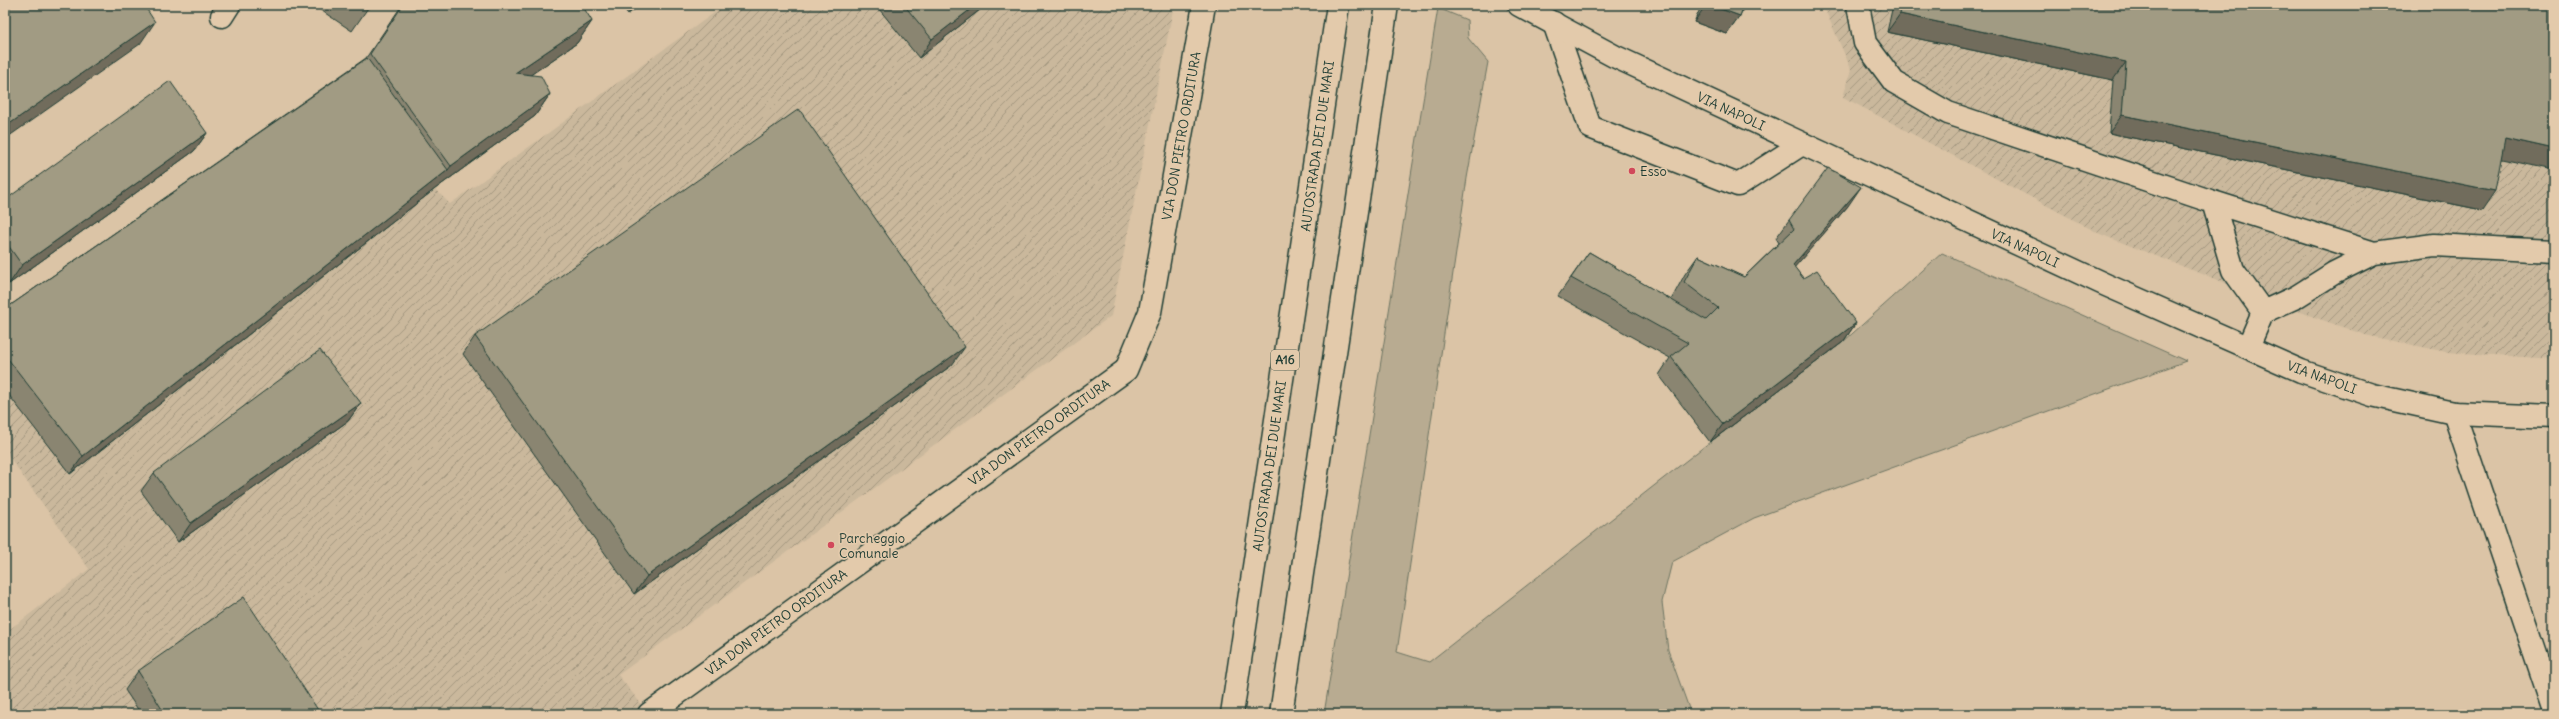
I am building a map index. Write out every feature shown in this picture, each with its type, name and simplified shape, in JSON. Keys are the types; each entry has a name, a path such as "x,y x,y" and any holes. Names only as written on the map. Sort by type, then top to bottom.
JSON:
{"main road":[{"name":"VIA DON PIETRO ORDITURA","path":"649,714 1126,370 1150,312 1204,5"},
{"name":"AUTOSTRADA DEI DUE MARI","path":"1232,714 1338,5"},
{"path":"1282,714 1387,5"},
{"path":"1858,5 1865,43 1894,82 1948,112 2213,202 2374,253"},
{"name":"VIA NAPOLI","path":"1522,6 1614,56 2106,285 2301,371 2372,395 2454,413 2554,417"},
{"path":"1554,23 1590,127 1738,185 1802,144"},
{"path":"2213,202 2233,270 2263,312"},
{"path":"2248,347 2263,312 2296,297 2334,273 2374,253 2434,245 2554,251"},
{"path":"2454,413 2554,710"}],"shaded area":[{"path":"725,5 1174,5 1111,316 618,675 642,705 629,714 5,714 5,633 89,569 5,451 5,319 435,189 450,204"},
{"path":"1823,5 2554,5 2554,359 2446,352 2365,335 2294,310 2100,234 1843,97 1851,69"},
{"path":"1438,8 1467,20 1468,38 1488,62 1467,178 1397,652 1429,662 1710,442 1843,342 1942,253 2186,361 1754,518 1672,562 1662,602 1668,650 1691,714 1324,714"}],"building":[{"path":"5,5 144,5 155,22 5,127"},
{"path":"362,5 370,5 368,9"},
{"path":"403,5 444,5 445,7 449,5 582,5 592,21 515,73 541,76 550,94 451,166 370,54"},
{"path":"904,5 976,5 932,39"},
{"path":"1710,5 1744,5 1740,16"},
{"path":"1902,5 2554,5 2554,149 2505,138 2495,191 2122,115 2126,62 1900,14"},
{"path":"367,58 448,170 83,456 5,355 5,309"},
{"path":"170,81 207,133 22,265 5,241 5,200"},
{"path":"799,109 965,347 647,576 475,336"},
{"path":"1828,168 1861,187 1793,265 1803,278 1817,270 1856,323 1723,424 1671,357 1688,343 1571,278 1589,252 1706,320 1718,308 1684,282 1698,256 1744,277 1794,229 1789,220"},
{"path":"320,350 361,403 191,523 154,473"},
{"path":"244,597 320,713 165,714 138,671"},
{"path":"416,709 419,714 408,714"}],"place":[{"name":"Esso","path":"1632,171"},
{"name":"Parcheggio Comunale","path":"831,545"}]}
